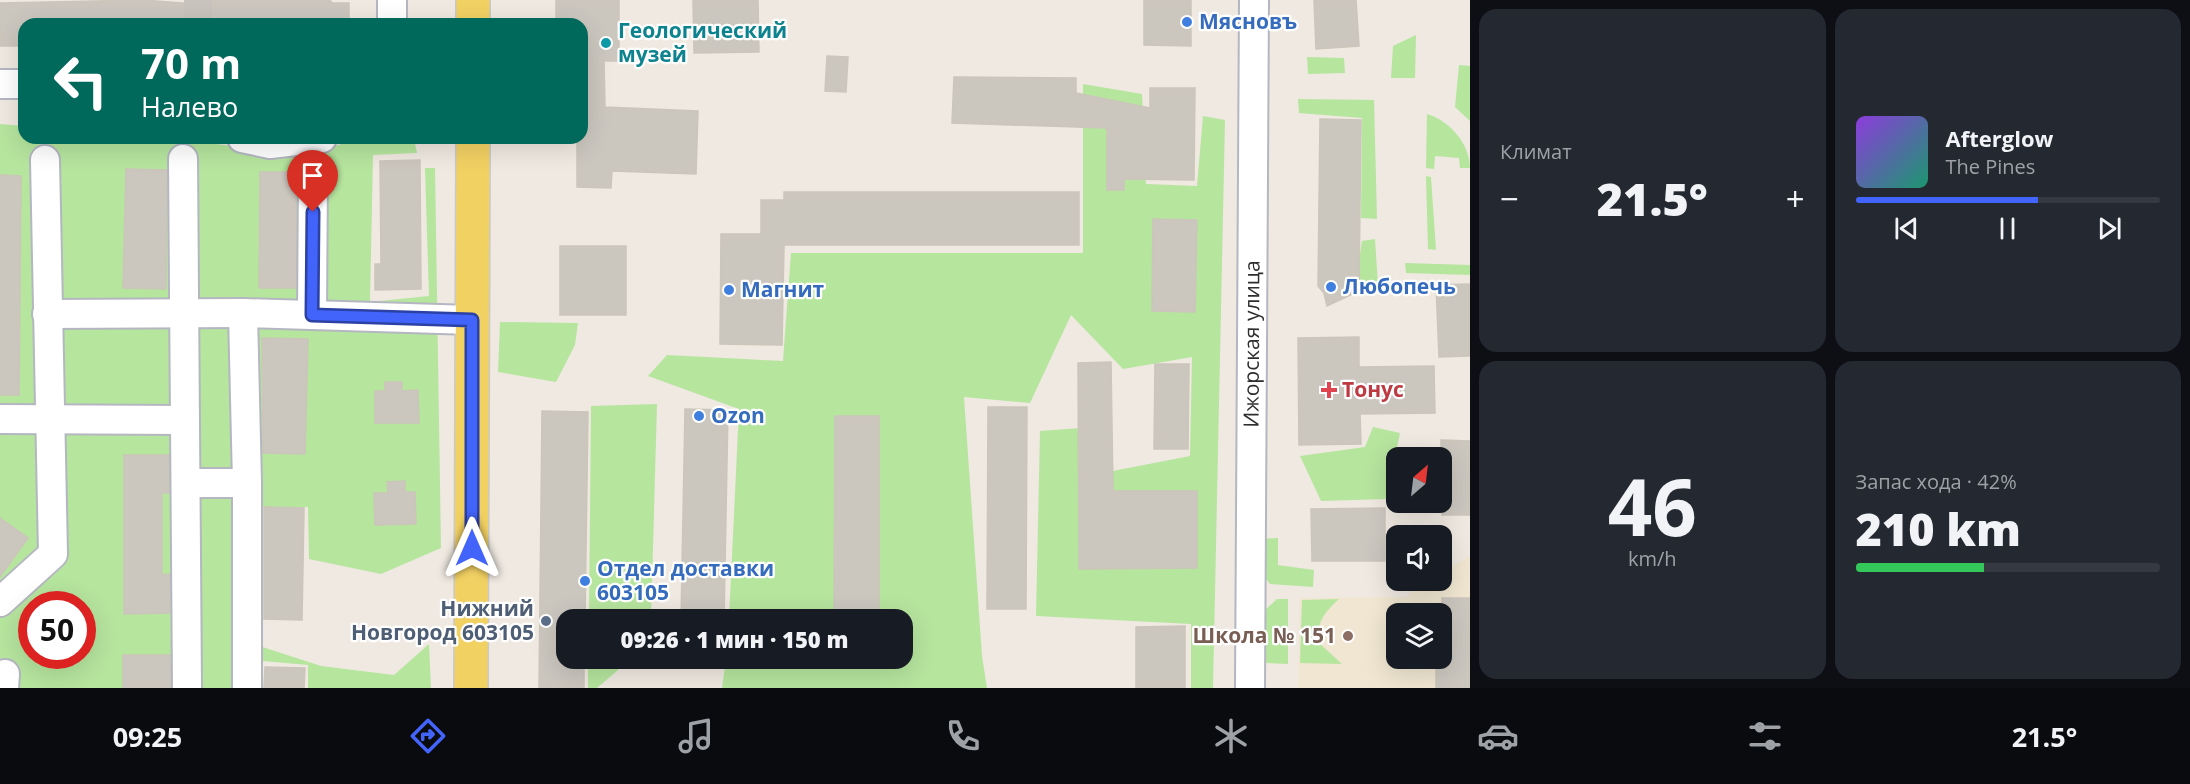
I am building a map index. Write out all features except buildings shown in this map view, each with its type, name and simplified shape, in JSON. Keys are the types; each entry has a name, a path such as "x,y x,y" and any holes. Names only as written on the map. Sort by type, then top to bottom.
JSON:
{"main road":[{"path":"473,0 473,18"},
{"path":"471,688 473,144"}],"street":[{"path":"392,0 392,18"},
{"name":"Ижорская улица","path":"1250,688 1254,0"},
{"path":"0,84 18,84"},
{"path":"183,159 182,313 187,483 187,688"},
{"path":"0,602 53,554 45,160"},
{"path":"312,315 313,171"},
{"path":"47,314 243,313 472,320"},
{"path":"243,313 247,483 247,688"},
{"path":"0,419 184,420"},
{"path":"187,483 247,483"}],"shaded area":[{"name":"Школа № 151","path":"1470,556 1470,688 1298,688 1300,598 1406,597 1414,591 1452,591 1452,566"}],"green space":[{"path":"1416,35 1415,78 1391,78 1393,46"},
{"path":"1307,57 1344,58 1345,73 1308,74"},
{"path":"1459,65 1470,66 1470,121 1455,107"},
{"path":"1083,84 1142,94 1146,184 1197,186 1203,116 1225,120 1213,688 1191,688 1191,624 1036,616 1040,431 1081,428 1087,476 1190,456 1192,357 1123,369 1071,315 1030,403 964,397 982,656 987,688 722,688 725,669 913,669 913,609 729,609 739,409 648,376 667,355 783,361 791,253 1083,253"},
{"path":"1298,99 1374,100 1377,219 1361,218 1362,118 1299,113"},
{"path":"1427,114 1443,122 1457,135 1467,150 1470,168 1460,168 1459,158 1435,156 1434,169 1426,168"},
{"path":"0,124 18,126 18,144 216,144 299,155 342,144 415,144 417,153 373,155 370,302 429,296 425,168 435,168 441,548 381,574 309,559 308,507 238,507 232,637 321,666 394,675 429,644 431,688 308,688 308,665 238,659 237,688 0,688"},
{"path":"1426,176 1431,177 1436,250 1428,249"},
{"path":"1375,239 1378,285 1369,293 1362,290 1363,283 1357,276 1362,241"},
{"path":"1405,263 1470,265 1470,275 1406,273"},
{"path":"500,322 578,323 575,345 556,382 498,372"},
{"path":"657,404 651,609 589,609 591,406"},
{"path":"1373,427 1400,433 1397,447 1386,447 1386,499 1321,501 1300,456 1365,447"},
{"path":"1278,538 1278,565 1314,570 1313,587 1270,584 1262,574 1259,539"},
{"path":"1277,599 1288,599 1288,664 1266,663 1263,652 1264,611"},
{"path":"1339,599 1322,618 1318,636 1319,643 1342,664 1300,663 1302,600"},
{"path":"588,669 619,669 597,688 588,688"}],"tunnel":[{"path":"198,0 198,18"}],"place":[{"name":"Мясновъ","path":"1187,22"},
{"name":"Геологический музей","path":"606,43"},
{"name":"Любопечь","path":"1331,287"},
{"name":"Магнит","path":"729,290"},
{"name":"Тонус","path":"1329,390"},
{"name":"Ozon","path":"699,416"},
{"name":"Отдел доставки 603105","path":"585,581"},
{"name":"Нижний Новгород 603105","path":"546,621"},
{"name":"Школа № 151","path":"1348,636"}],"route":[{"path":"313,212 312,315 472,320 472,548"}]}
